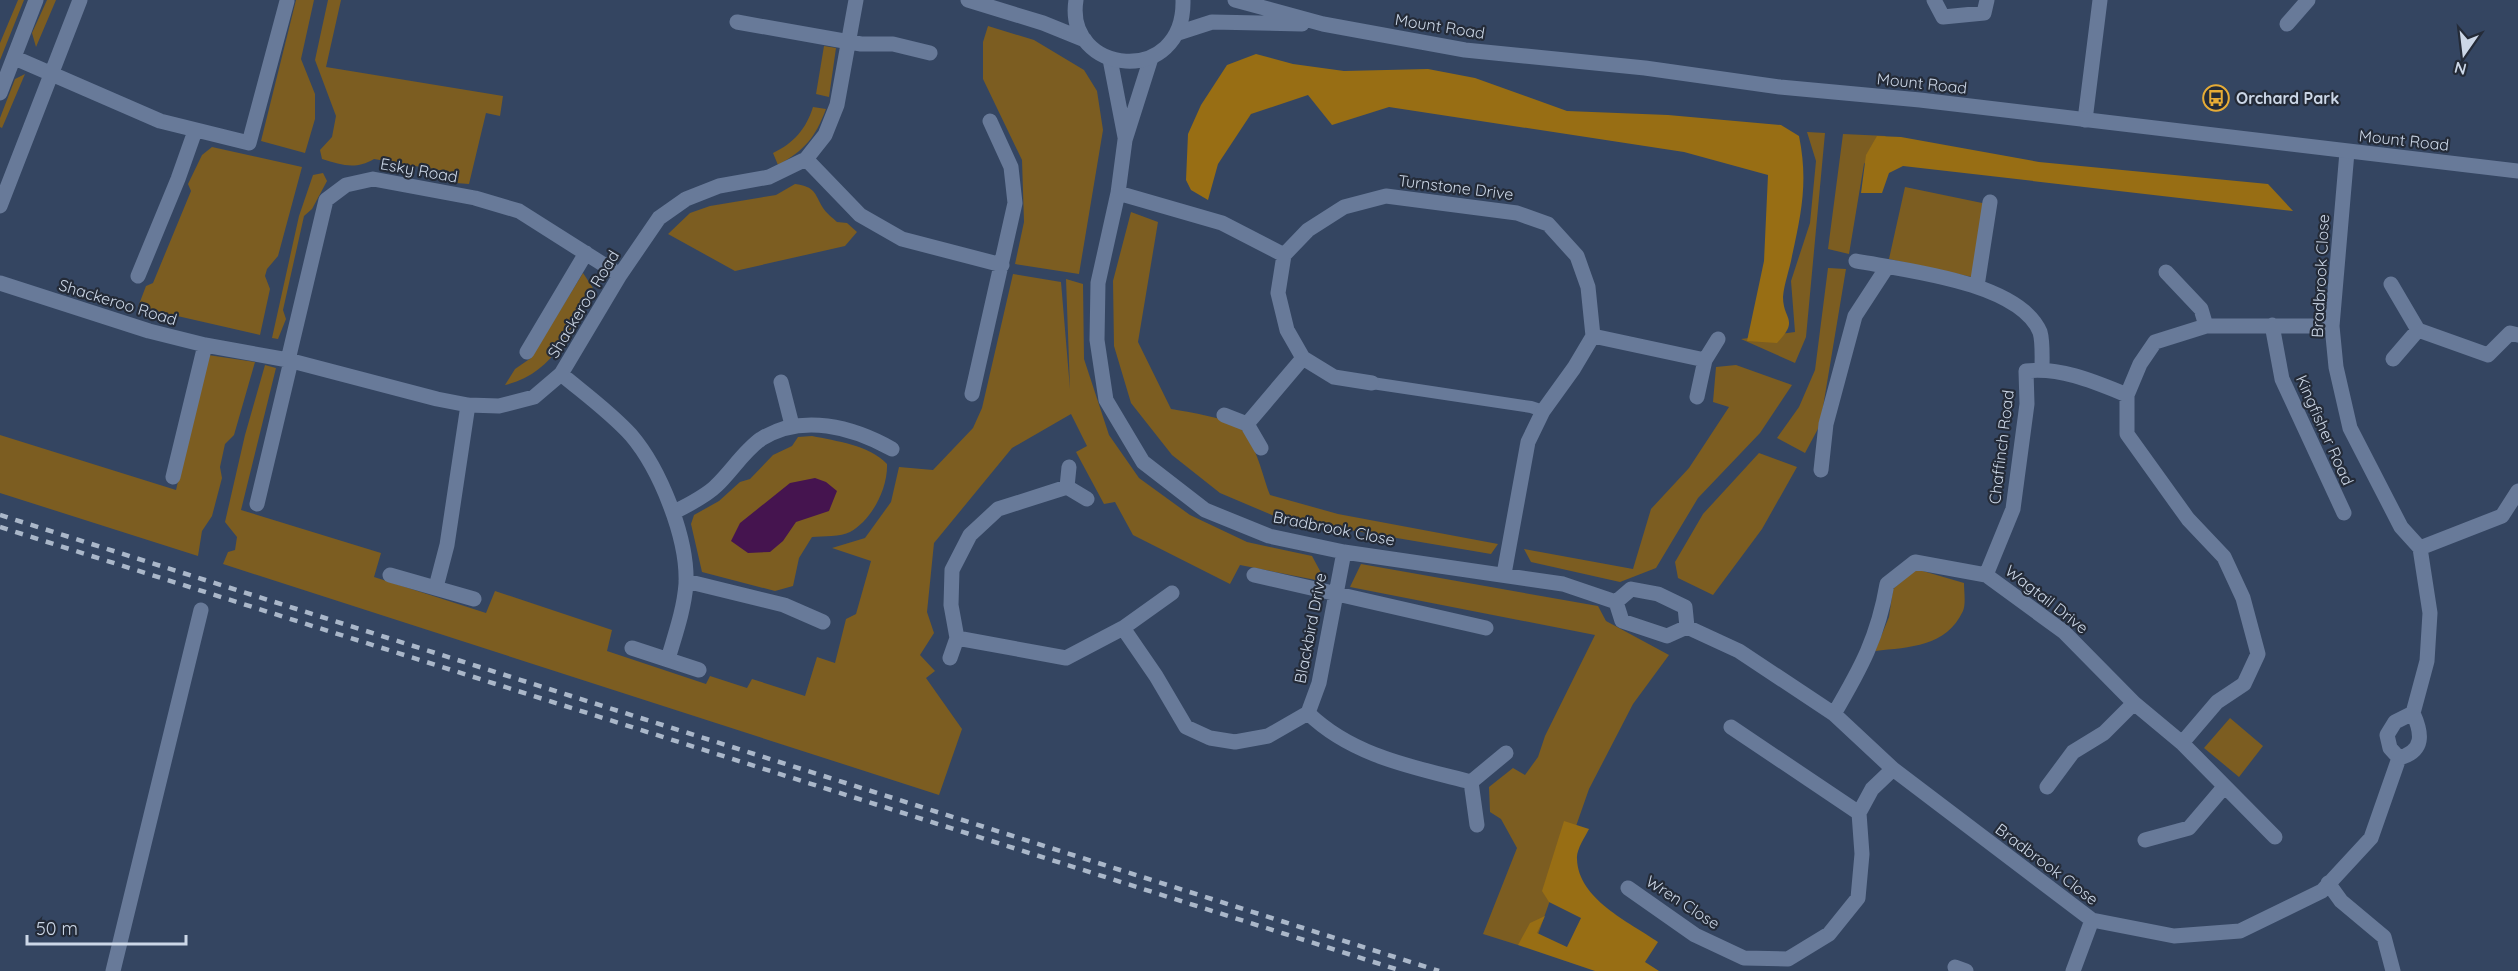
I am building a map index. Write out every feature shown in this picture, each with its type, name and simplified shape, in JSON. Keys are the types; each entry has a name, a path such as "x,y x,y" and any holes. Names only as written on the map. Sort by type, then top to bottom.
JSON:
{"street":[{"path":"0,93 36,0"},
{"path":"0,206 80,0"},
{"name":"Shackeroo Road","path":"0,283 99,317 205,345 290,361 468,405 499,406 534,397 561,374 620,275 658,218 686,199 719,186 769,177 806,159 825,135 837,105 856,0"},
{"path":"968,0 1043,23 1085,40"},
{"path":"1076,0 1077,22 1085,40 1096,51 1110,59 1131,62 1151,58 1167,47 1178,33 1183,16 1183,0"},
{"name":"Mount Road","path":"1235,0 1323,24 1464,50 1645,68 1780,87 1920,100 2518,171"},
{"path":"1934,0 1943,17 1983,13 1987,0"},
{"path":"2085,120 2100,0"},
{"path":"2287,24 2308,0"},
{"path":"15,58 160,121 249,143 287,1"},
{"path":"736,22 849,41 893,44 930,53"},
{"name":"Mount Road","path":"1178,33 1212,22 1323,24"},
{"name":"Bradbrook Close","path":"1151,58 1125,140 1118,193 1098,284 1097,340 1106,400 1143,462 1205,510 1269,536 1344,552 1563,584 1617,602"},
{"name":"Bradbrook Close","path":"1110,59 1125,140"},
{"path":"972,394 1015,203 1011,166 990,121"},
{"path":"138,276 195,131"},
{"name":"Bradbrook Close","path":"2347,152 2332,326 2338,382 2350,428 2401,527 2420,548"},
{"path":"806,159 860,215 902,239 1002,265"},
{"name":"Esky Road","path":"257,504 326,200 346,185 373,179 475,198 519,211 620,275"},
{"path":"1118,193 1222,223 1284,255 1278,293 1287,330 1303,358 1334,377 1543,411"},
{"name":"Turnstone Drive","path":"1284,255 1308,230 1344,207 1386,196 1517,213 1548,224 1577,256 1588,287 1593,336"},
{"path":"1977,286 1990,202"},
{"path":"527,352 586,253"},
{"path":"1856,261 1977,286 2023,310 2040,333 2042,369 2086,378 2127,395"},
{"path":"1821,470 1826,424 1855,316 1887,267"},
{"path":"2166,272 2201,309 2206,326"},
{"path":"2391,284 2418,330 2488,355 2510,333 2518,335"},
{"path":"2182,743 2217,702 2244,684 2258,654 2243,598 2224,557 2188,519 2127,434 2127,395 2140,364 2155,342 2206,326 2332,326"},
{"name":"Kingfisher Road","path":"2272,326 2282,379 2344,513"},
{"path":"2393,359 2418,330"},
{"path":"1504,574 1528,442 1543,411 1574,368 1593,336 1705,360"},
{"path":"1697,397 1705,360 1718,339"},
{"path":"173,477 205,345"},
{"path":"1247,424 1303,358"},
{"name":"Chaffinch Road","path":"1986,575 2013,509 2026,404 2026,371 2042,369"},
{"path":"561,374 617,420 632,437 648,459 673,513 683,552 686,581 683,607 668,659"},
{"path":"781,382 792,424"},
{"path":"436,587 447,545 468,405"},
{"path":"1224,415 1247,424 1261,448"},
{"path":"673,513 714,489 760,440 792,424 812,424 865,434 892,449"},
{"path":"1067,487 1069,467"},
{"path":"950,658 957,638 951,606 951,570 970,535 998,509 1067,487 1087,499"},
{"path":"2413,713 2396,722 2387,735 2390,748 2398,758 2411,753 2421,732 2413,713 2427,661 2430,613 2420,548 2502,516 2518,491"},
{"name":"Blackbird Drive","path":"1308,713 1319,683 1344,552"},
{"name":"Wagtail Drive","path":"1834,714 1866,660 1882,615 1887,584 1915,562 1986,575 2064,632 2134,703 2182,743 2275,837"},
{"path":"390,575 474,599"},
{"path":"1254,575 1486,628"},
{"path":"686,581 784,605 823,622"},
{"path":"1631,590 1658,594 1685,607 1687,627 1666,636 1647,631 1622,621 1617,602 1631,590"},
{"path":"957,638 1066,658 1123,628 1172,593"},
{"path":"113,971 201,610"},
{"name":"Bradbrook Close","path":"1687,627 1739,651 1834,714 1893,769 2092,920 2174,936 2240,931 2322,891 2370,838 2398,758"},
{"path":"1123,628 1156,676 1186,726 1210,738 1235,742 1268,736 1308,713 1325,730 1364,752 1471,782"},
{"path":"632,648 699,670"},
{"path":"2047,787 2073,752 2104,733 2134,703"},
{"path":"1731,728 1859,813 1872,789 1893,769"},
{"path":"1471,782 1506,753"},
{"path":"1471,782 1477,825"},
{"path":"2145,840 2189,828 2224,787"},
{"name":"Wren Close","path":"1628,888 1695,935 1744,958 1788,959 1829,934 1858,898 1862,854 1859,813"},
{"path":"2328,883 2341,901 2384,937 2393,971"},
{"path":"2073,971 2092,920"}],"shaded area":[{"path":"18,0 24,0 0,60 0,43"},
{"path":"47,0 56,0 36,47 32,33"},
{"path":"296,0 314,0 301,59 315,94 315,119 305,153 261,141"},
{"path":"328,0 341,0 326,67 503,96 500,116 486,113 469,184 456,183 450,172 374,159 361,164 342,165 322,159 320,150 332,137 336,116 315,60"},
{"path":"988,26 1034,40 1084,70 1097,91 1103,130 1079,274 1015,264 1024,222 1022,160 983,79 983,42"},
{"path":"824,46 836,48 829,97 816,94"},
{"path":"1256,54 1293,64 1344,71 1428,69 1475,78 1567,111 1668,115 1781,125 1799,136 1803,167 1801,210 1783,297 1789,320 1788,329 1777,343 1747,341 1764,261 1768,175 1684,152 1389,107 1332,125 1308,95 1251,114 1218,164 1208,200 1191,190 1186,180 1188,134 1201,105 1227,65"},
{"path":"25,74 2,128 0,118 15,79"},
{"path":"813,107 826,109 818,128 802,148 778,165 773,153 787,145 798,134 807,122"},
{"path":"1807,132 1825,133 1806,337 1795,363 1741,339 1795,332 1791,281 1810,223 1816,161"},
{"path":"1843,134 1886,136 1864,164 1849,254 1828,249"},
{"path":"1877,136 1901,137 2039,162 2268,184 2293,211 1903,166 1889,173 1882,193 1861,193 1866,155"},
{"path":"212,147 302,167 278,256 267,269 265,276 270,289 260,335 138,307 146,286 153,283 191,191 188,184 202,155"},
{"path":"323,173 327,181 312,209 304,216 283,310 286,319 278,339 272,338 299,216 313,175"},
{"path":"795,184 811,189 824,210 837,222 847,223 857,232 845,246 735,271 668,234 690,213 710,206 776,195"},
{"path":"1905,187 1987,204 1972,277 1889,259"},
{"path":"1131,212 1158,222 1138,342 1171,409 1219,419 1242,430 1255,452 1270,495 1338,514 1498,544 1491,554 1279,518 1220,493 1172,455 1131,403 1114,346 1113,281"},
{"path":"1828,268 1846,269 1820,425 1805,453 1777,438 1799,407 1815,370"},
{"path":"583,273 593,288 559,347 537,371 505,385 515,369 531,358"},
{"path":"1013,274 1061,282 1070,389 1066,279 1083,284 1084,359 1109,435 1139,478 1190,515 1247,542 1312,556 1326,582 1240,565 1230,584 1133,535 1115,502 1104,504 1076,452 1087,446 1071,414 1012,448 934,543 927,612 934,633 920,655 935,671 926,678 962,729 939,795 223,564 228,552 235,550 237,537 225,522 245,435 265,365 276,368 241,510 381,553 374,577 486,613 495,591 612,630 607,651 706,684 710,676 747,688 752,679 805,696 817,657 835,663 846,619 856,614 871,561 832,548 865,538 891,502 899,467 933,470 973,428 982,408"},
{"path":"208,355 255,362 234,435 225,444 220,467 222,478 212,516 202,531 198,556 0,493 0,435 176,490"},
{"path":"1736,365 1792,385 1760,433 1698,498 1656,568 1620,582 1531,562 1524,549 1633,569 1651,509 1689,468 1729,407 1713,402 1716,367"},
{"path":"812,436 862,448 887,464 882,493 872,512 858,527 846,534 812,537 799,558 793,586 775,591 702,572 691,524 694,515 719,501 740,482 750,479 773,455 792,446 798,437"},
{"path":"1759,453 1797,467 1762,529 1713,595 1678,578 1675,562 1703,514"},
{"path":"815,478 826,482 837,491 829,511 796,522 783,541 770,552 748,553 731,541 740,523 790,483"},
{"path":"1361,564 1598,606 1606,621 1669,655 1633,704 1589,789 1534,946 1518,945 1483,934 1517,848 1501,819 1490,812 1489,787 1513,768 1525,775 1538,757 1545,736 1595,635 1350,587"},
{"path":"1916,569 1964,583 1963,611 1947,632 1926,643 1875,651 1889,617 1893,589"},
{"path":"2230,718 2263,746 2239,777 2204,748"},
{"path":"1564,821 1589,829 1577,855 1580,873 1586,886 1607,908 1658,942 1645,962 1659,971 1595,971 1518,945 1530,923 1545,916 1537,933 1567,947 1581,918 1549,902 1542,891"}],"railway":[{"path":"0,515 1439,971"},
{"path":"0,527 1402,971"}],"place":[{"name":"Orchard Park","path":"2216,98"}]}
